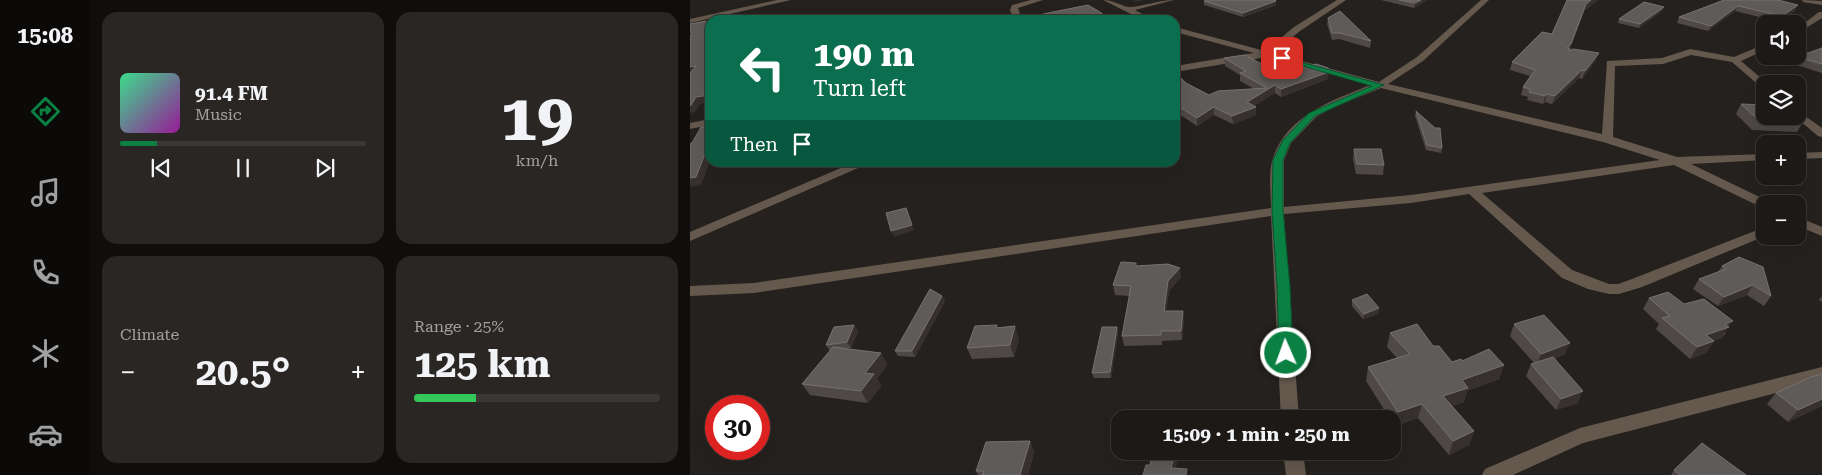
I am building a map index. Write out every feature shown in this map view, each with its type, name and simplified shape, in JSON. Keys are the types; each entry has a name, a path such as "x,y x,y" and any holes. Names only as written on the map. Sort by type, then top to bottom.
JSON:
{"street":[{"path":"718,15 787,0"},
{"path":"1016,15 1015,7 1039,0"},
{"path":"1107,0 1138,15"},
{"path":"1126,10 1158,1 1170,0"},
{"path":"1180,67 1267,54 1297,29 1342,0"},
{"path":"1289,410 1277,211 1278,160 1286,142 1312,115 1328,106 1380,85 1420,59 1485,0"},
{"path":"1806,0 1822,3"},
{"path":"1806,25 1822,14"},
{"path":"690,21 705,18"},
{"path":"1180,30 1380,85 1607,139 1676,161 1756,201"},
{"path":"1736,60 1756,51"},
{"path":"1607,139 1610,63 1663,61 1690,52 1736,60 1756,78"},
{"path":"1806,121 1822,134"},
{"path":"690,126 705,123"},
{"path":"1806,156 1822,155"},
{"path":"690,291 754,288 1277,211 1411,198 1676,161 1756,157"},
{"path":"690,237 854,167"},
{"path":"1471,190 1567,274 1593,285 1609,289 1619,289 1637,283 1756,235"},
{"path":"1806,225 1822,232"},
{"path":"1492,475 1580,436 1822,374"},
{"path":"1295,460 1296,475"}],"building":[{"path":"1399,0 1421,0 1415,3"},
{"path":"1567,0 1591,0 1586,4 1571,44 1567,48 1570,48 1569,51 1573,49 1599,53 1585,71 1582,70 1555,96 1547,94 1545,96 1529,92 1530,89 1523,87 1535,70 1512,62 1542,32 1552,34"},
{"path":"1724,0 1778,0 1798,5 1783,15 1738,6 1711,26 1679,17"},
{"path":"1204,1 1276,1 1243,13"},
{"path":"1644,2 1664,7 1640,24 1619,19"},
{"path":"1088,5 1104,15 1044,15"},
{"path":"1340,11 1371,41 1340,33 1332,33 1328,18"},
{"path":"705,21 705,96 696,97 690,106 690,73 696,66 690,67 690,35 692,35 690,24"},
{"path":"1822,48 1822,64 1806,60 1806,54"},
{"path":"1245,55 1281,74 1316,64 1328,68 1329,72 1281,89 1275,85 1247,102 1256,107 1232,116 1214,107 1197,118 1180,107 1180,77 1186,83 1209,95 1218,91 1267,88 1240,73 1246,71 1224,58"},
{"path":"1741,104 1756,105 1756,118"},
{"path":"1416,111 1435,128 1440,128 1442,148 1427,145"},
{"path":"701,127 705,127 705,154 696,177 690,178 690,144"},
{"path":"1354,149 1381,149 1384,165 1357,164"},
{"path":"906,208 912,225 891,231 886,213"},
{"path":"1739,257 1763,267 1771,296 1753,285 1724,297 1699,279 1726,269 1722,266"},
{"path":"1121,262 1136,263 1136,266 1168,264 1180,268 1168,281 1164,311 1183,311 1181,331 1161,331 1161,335 1122,336 1131,286 1113,285"},
{"path":"930,289 942,296 912,351 895,351"},
{"path":"1668,292 1684,304 1704,299 1733,321 1725,324 1729,327 1706,335 1714,341 1697,347 1662,318 1670,316 1649,298"},
{"path":"1367,294 1379,308 1364,314 1352,300"},
{"path":"1544,315 1570,343 1541,354 1514,324"},
{"path":"1417,324 1433,346 1439,346 1452,362 1461,359 1462,361 1489,349 1504,365 1462,380 1468,388 1443,396 1474,431 1453,441 1422,404 1401,411 1397,410 1368,367 1410,354 1390,333"},
{"path":"854,325 847,342 826,345 834,327"},
{"path":"997,325 996,328 1015,326 1010,345 967,348 975,326"},
{"path":"1102,327 1117,327 1110,372 1092,373"},
{"path":"833,347 881,353 865,373 874,374 861,391 802,384"},
{"path":"1553,357 1583,391 1561,399 1531,364"},
{"path":"1822,374 1822,399 1798,410 1776,393 1811,377"},
{"path":"1030,441 1020,475 982,475 984,471 976,471 986,442"},
{"path":"1702,443 1746,475 1680,475 1674,470"},
{"path":"1151,460 1173,460 1171,468 1187,469 1186,475 1143,475 1146,465 1150,465"}],"route":[{"path":"1282,58 1380,85 1328,106 1312,115 1301,124 1286,142 1278,160 1277,211 1286,353"}]}
